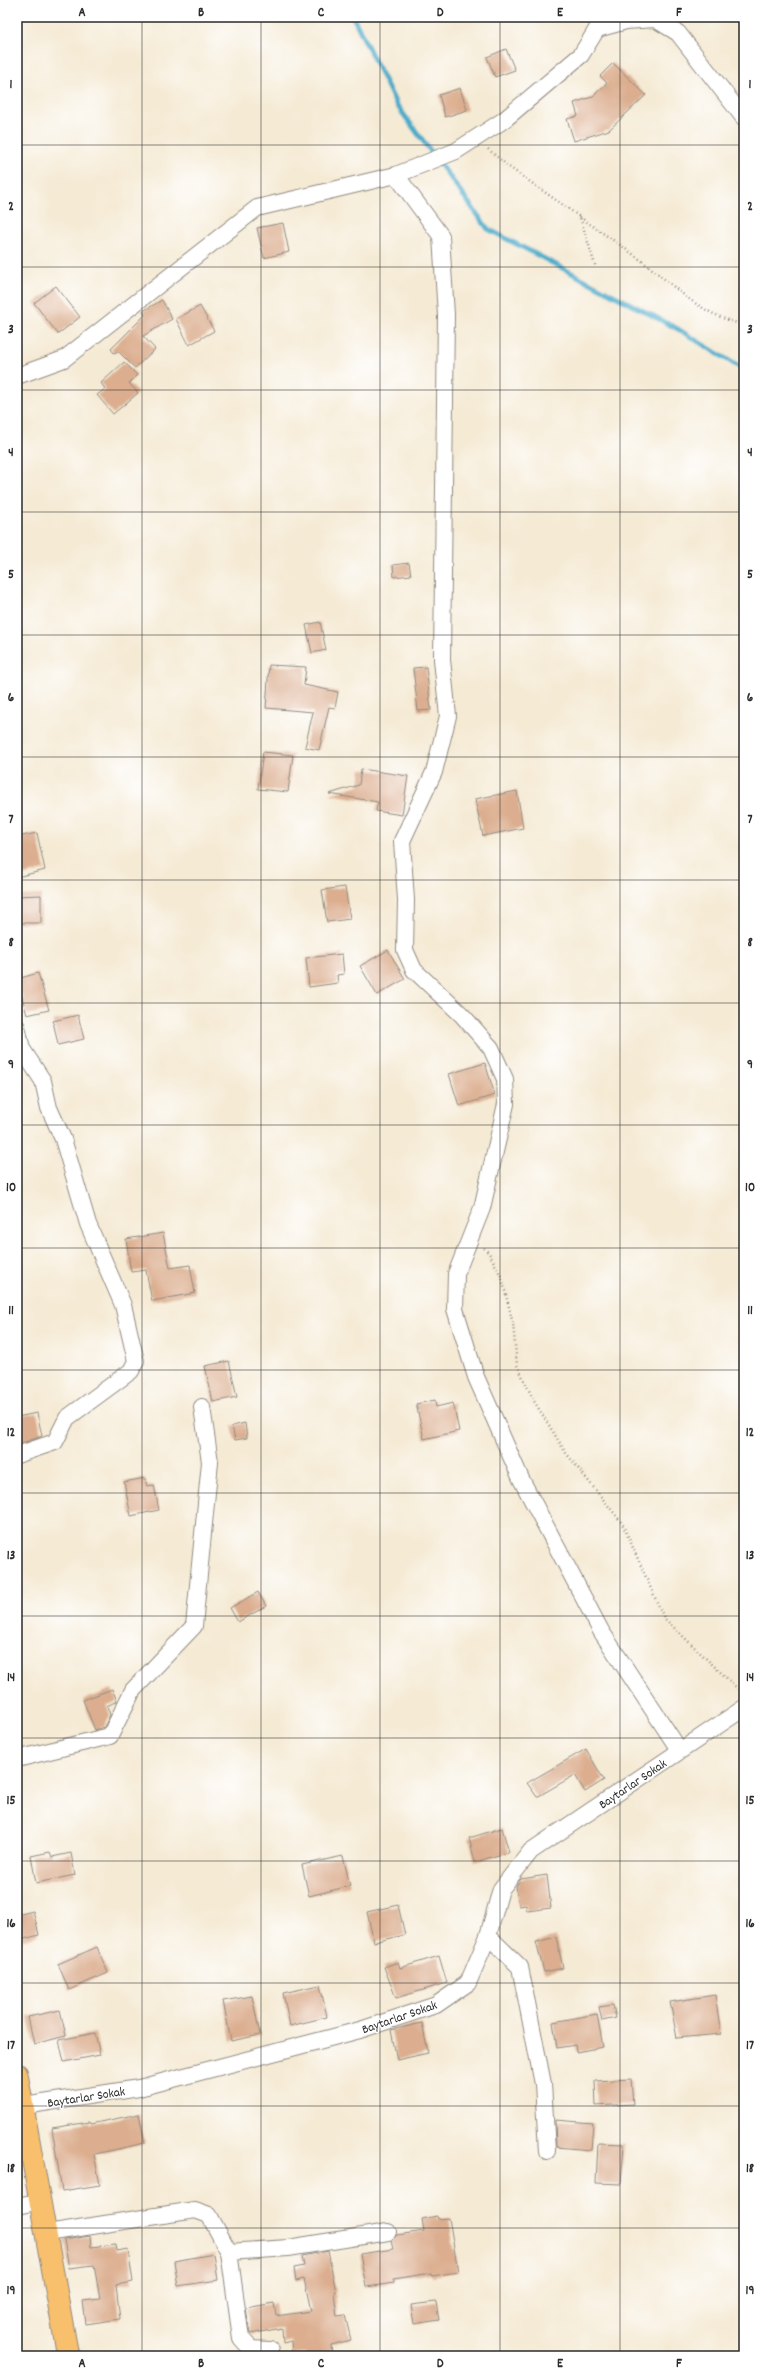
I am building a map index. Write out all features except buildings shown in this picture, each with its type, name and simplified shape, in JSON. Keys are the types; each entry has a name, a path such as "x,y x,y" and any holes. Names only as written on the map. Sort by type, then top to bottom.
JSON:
{"main road":[{"path":"17,2074 21,2105 41,2202 68,2356"}],"street":[{"path":"17,376 64,359 257,208 396,174 456,151 504,120 581,55 598,23 655,19 678,32 744,118"},
{"path":"396,174 441,236 446,314 442,660 448,716 434,772 402,842 406,900 405,950 414,970 462,1015 491,1048 505,1079 506,1104 482,1208 456,1274 455,1309 476,1377 521,1479 601,1631 680,1751"},
{"path":"17,1027 22,1049 43,1081 49,1108 63,1139 88,1224 123,1306 136,1361 131,1371 67,1418 55,1442 17,1455"},
{"path":"17,1759 110,1736 133,1690 194,1626 210,1462 202,1407"},
{"name":"Baytarlar Sokak","path":"21,2105 139,2088 360,2030 436,2005 468,1983 488,1936 501,1888 531,1850 744,1708"},
{"path":"488,1936 520,1967 543,2084 547,2152"},
{"path":"17,2206 41,2202"},
{"path":"46,2233 195,2210 208,2216 229,2252 241,2338 251,2349 270,2350"},
{"path":"229,2252 288,2248 388,2232"}],"path":[{"path":"476,138 509,167 646,264 698,307 720,319 744,325"},
{"path":"580,217 596,268"},
{"path":"471,1236 489,1253 502,1278 513,1324 517,1365 534,1401 566,1453 622,1523 664,1618 744,1695"}],"waterway":[{"path":"353,17 396,104 488,229 678,329 744,370"}]}
